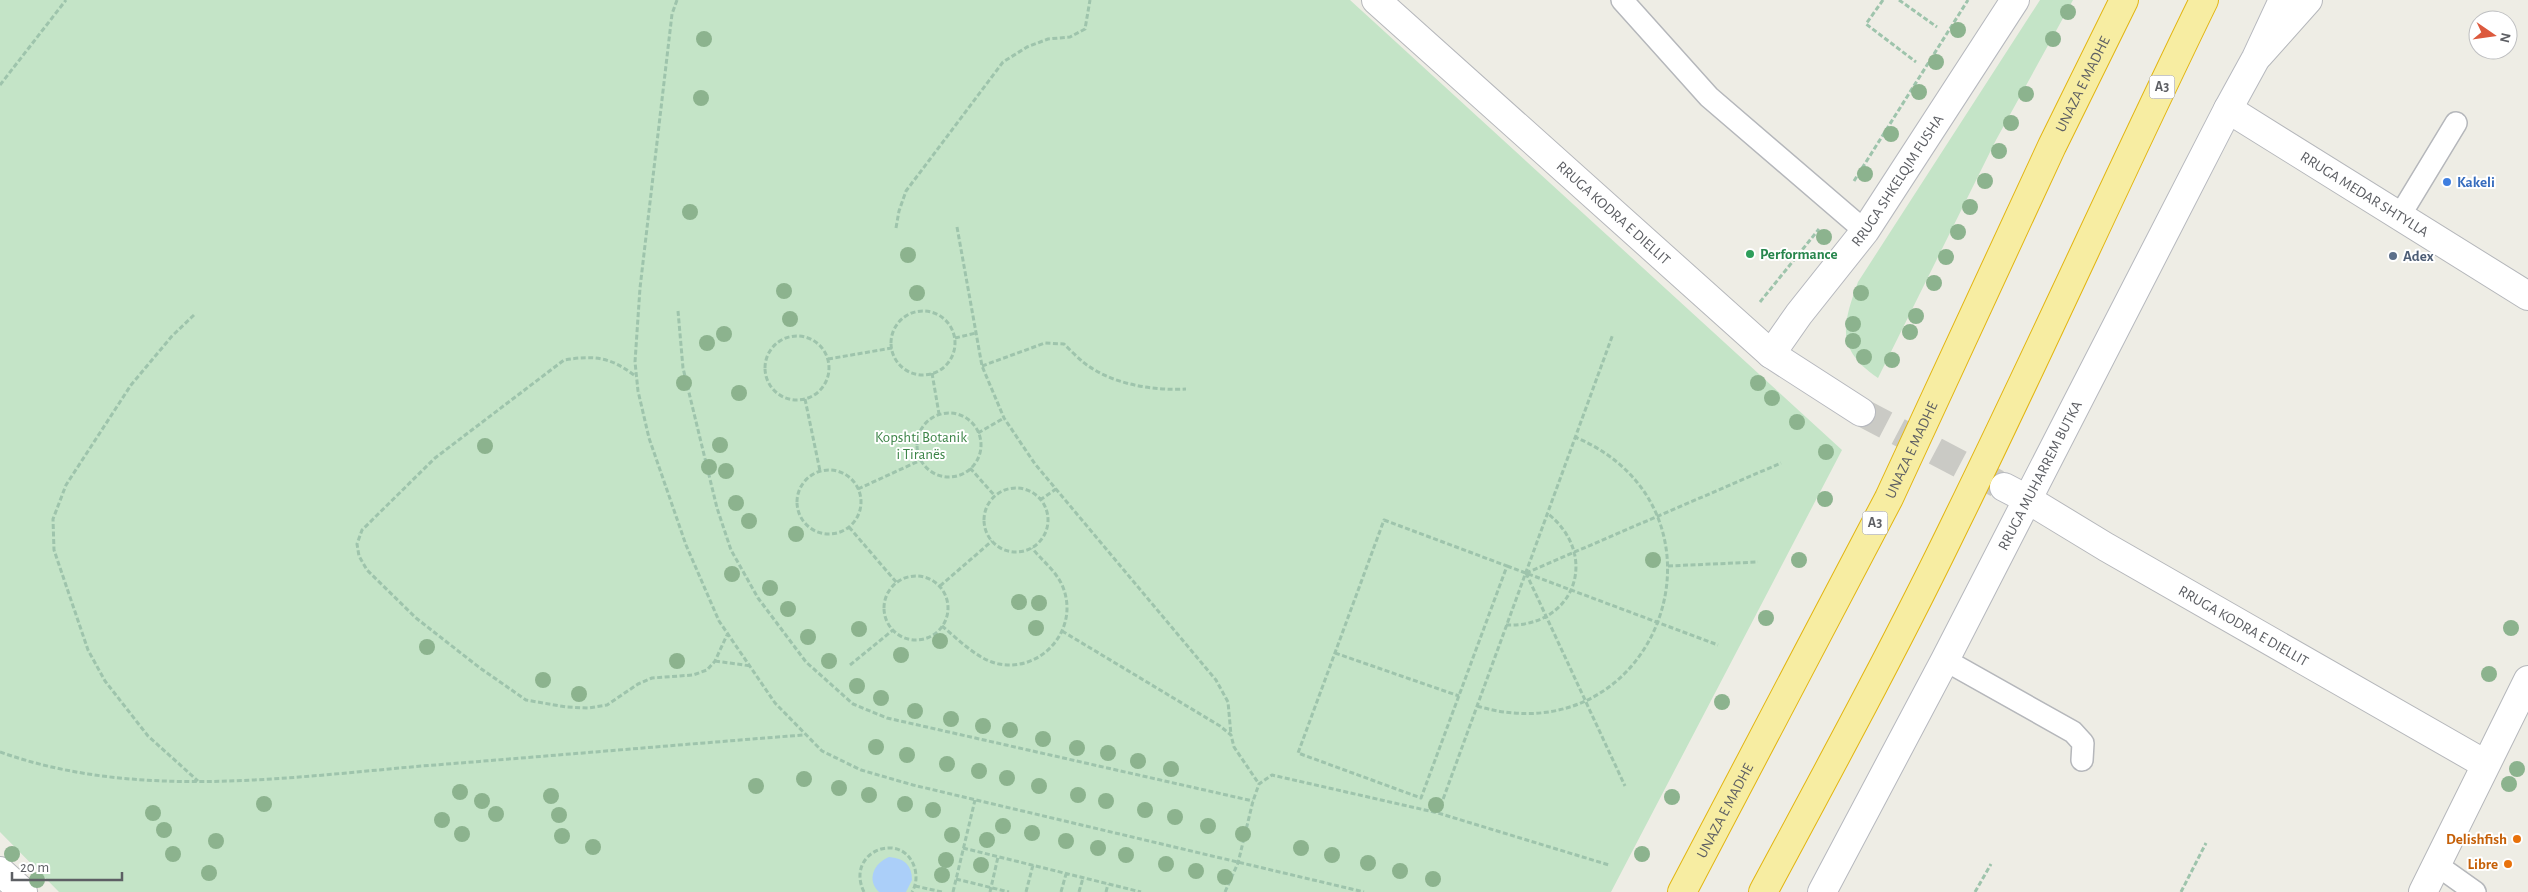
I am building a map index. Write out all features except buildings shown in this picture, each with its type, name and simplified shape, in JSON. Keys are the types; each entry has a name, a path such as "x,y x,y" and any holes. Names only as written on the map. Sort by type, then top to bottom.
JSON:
{"highway":[{"name":"UNAZA E MADHE","path":"1682,892 1889,498 2052,146 2124,0"},
{"name":"A3","path":"1763,892 1852,727 1957,520 2119,174 2204,0"}],"street":[{"name":"RRUGA SHKELQIM FUSHA","path":"1771,354 1865,231 2015,0"},
{"path":"2256,58 2283,0"},
{"path":"2256,58 2308,0"},
{"name":"RRUGA KODRA E DIELLIT","path":"1386,4 1771,354 1861,412"},
{"name":"RRUGA MUHARREM BUTKA","path":"1822,892 1945,660 2016,493 2256,58"},
{"name":"RRUGA MEDAR SHTYLLA","path":"2228,108 2399,217 2528,296"},
{"name":"RRUGA KODRA E DIELLIT","path":"2016,493 2106,547 2485,764"},
{"path":"2423,892 2528,680"},
{"path":"0,871 23,892"}],"lane":[{"path":"1622,0 1709,97 1865,231"},
{"path":"2399,217 2456,123"},
{"path":"1945,660 2073,732 2084,744 2082,760"},
{"path":"2437,866 2475,892"}],"path":[{"path":"0,85 66,0"},
{"path":"677,0 672,14 640,288 635,376 649,438 686,545 727,635 775,703 804,735 822,751 862,770 975,800 1364,892"},
{"path":"896,228 898,211 906,191 1004,62 1027,47 1048,39 1070,37 1085,29 1090,0"},
{"path":"1883,0 1866,24 1916,62"},
{"path":"1898,0 1937,27"},
{"path":"1740,326 1836,206 1968,0"},
{"path":"957,227 982,366 1004,418 1035,464 1216,680 1228,702 1234,747 1259,784"},
{"path":"678,311 683,368 717,508 731,550 758,598 780,629 806,662 829,684 853,704 887,718 1253,801"},
{"path":"921,311 942,316 951,327 955,338 955,347 950,360 939,370 932,373 918,374 906,369 895,358 892,348 892,338 897,325 907,315 921,311"},
{"path":"194,315 172,336 131,385 66,485 53,519 54,550 92,658 105,681 148,736 198,781"},
{"path":"955,338 976,333"},
{"path":"1438,813 1613,334"},
{"path":"802,336 821,346 828,359 828,373 823,386 813,396 805,399 785,398 773,390 765,370 770,350 788,338 802,336"},
{"path":"982,366 1045,343 1064,344 1084,363 1115,379 1151,388 1186,389"},
{"path":"828,359 892,348"},
{"path":"635,376 619,364 601,358 582,357 564,360 435,458 362,530 357,544 359,556 367,570 416,618 480,668 526,700 566,707 588,708 607,705 638,684 652,678 693,675 707,670 715,661 727,635"},
{"path":"932,373 939,414"},
{"path":"805,399 820,471"},
{"path":"946,412 960,415 972,423 978,433 980,449 970,468 958,475 944,476 930,471 921,460 916,447 919,433 927,421 939,414 946,412"},
{"path":"978,433 1004,418"},
{"path":"1477,706 1508,714 1526,715 1560,710 1585,701 1608,688 1634,664 1658,622 1665,601 1668,566 1666,549 1649,499 1628,471 1600,450 1575,437"},
{"path":"858,489 921,460"},
{"path":"1525,573 1781,463"},
{"path":"970,468 995,496"},
{"path":"820,471 841,472 853,480 858,489 861,507 856,520 839,533 825,534 811,528 802,518 797,504 800,490 808,478 820,471"},
{"path":"1021,489 1034,494 1040,500 1047,511 1047,525 1042,538 1032,548 1011,552 992,542 984,522 986,508 995,496 1007,490 1021,489"},
{"path":"1040,500 1056,489"},
{"path":"1506,625 1525,625 1546,618 1557,610 1571,590 1577,568 1574,552 1568,534 1547,513"},
{"path":"1507,566 1421,798 1298,753 1384,520 1658,622 1718,646"},
{"path":"849,527 897,583"},
{"path":"940,586 992,542"},
{"path":"942,626 980,657 999,664 1009,665 1028,662 1045,654 1062,631 1067,608 1064,589 1056,573 1032,548"},
{"path":"1668,566 1758,562"},
{"path":"1525,573 1625,786"},
{"path":"921,577 940,586 947,599 948,606 942,626 932,636 919,640 904,638 893,630 886,618 885,604 890,590 897,583 907,578 921,577"},
{"path":"850,665 893,630"},
{"path":"1062,631 1196,710 1231,735"},
{"path":"1335,653 1459,696"},
{"path":"715,661 750,666"},
{"path":"0,752 52,768 136,781 242,781 804,735"},
{"path":"1225,892 1238,863 1259,784 1272,775 1289,777 1438,813 1609,865"},
{"path":"952,892 975,800"},
{"path":"2181,892 2206,843"},
{"path":"864,892 859,881 864,860 884,847 897,849 907,854 914,864 917,875 912,892"},
{"path":"963,848 1141,892"},
{"path":"991,890 998,857"},
{"path":"1975,892 1991,864"},
{"path":"1026,892 1033,866"},
{"path":"1061,892 1066,874"},
{"path":"1079,892 1083,878"},
{"path":"956,879 991,890 1009,892"},
{"path":"1106,892 1108,884"},
{"path":"915,886 942,892"}],"green space":[{"name":"Kopshti Botanik i Tiranës","path":"0,0 1350,0 1842,450 1611,892 59,892 0,832"},
{"path":"2040,0 2073,0 1996,140 1878,378 1855,357 1846,336 1848,311 1858,282"}],"water":[{"path":"889,857 903,861 911,870 912,880 906,892 879,892 875,887 872,877 874,872 879,863"}],"tunnel":[{"path":"1861,412 2000,485"}],"place":[{"name":"Kakeli","path":"2447,182"},
{"name":"Performance","path":"1750,254"},
{"name":"Adex","path":"2393,256"},
{"name":"Delishfish","path":"2517,839"},
{"name":"Libre","path":"2508,864"}]}
